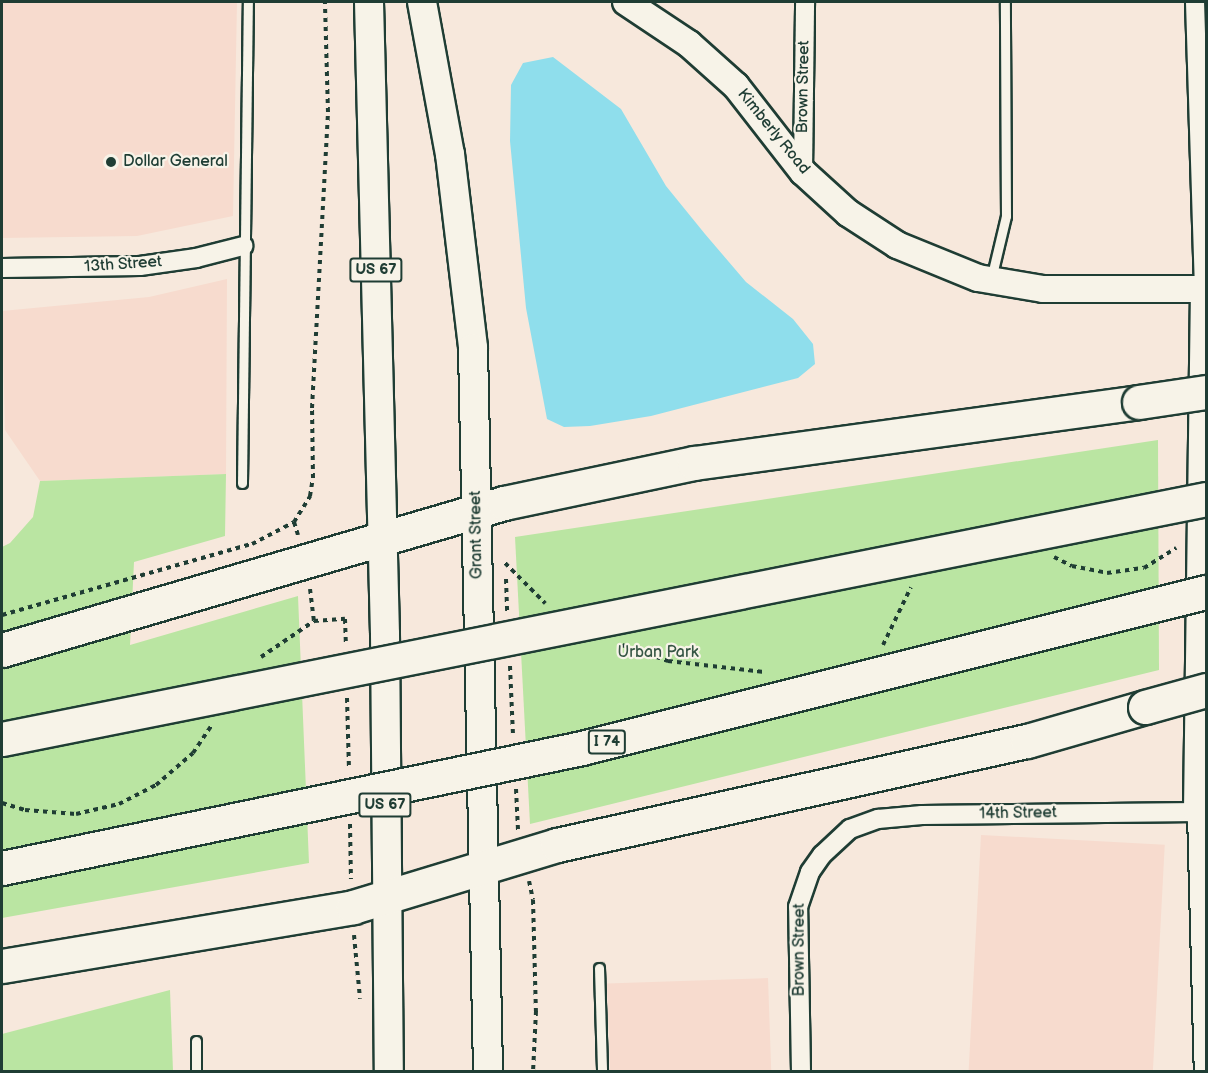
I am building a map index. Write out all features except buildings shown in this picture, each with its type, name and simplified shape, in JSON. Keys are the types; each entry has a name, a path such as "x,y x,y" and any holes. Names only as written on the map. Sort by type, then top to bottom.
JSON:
{"highway":[{"path":"2,650 476,511 694,464 1206,392"},
{"path":"2,739 1206,499"},
{"name":"I 74","path":"2,868 582,748 1206,592"},
{"path":"2,966 285,921 386,899 485,865 658,821 1027,741 1206,690"}],"main road":[{"name":"US 67","path":"369,2 382,539 390,1071"},
{"name":"Grant Street","path":"422,2 450,154 473,348 488,1071"},
{"name":"Kimberly Road","path":"626,2 689,44 736,86 803,172 848,213 897,245 944,266 991,281 1043,289 1205,290"},
{"path":"1202,812 1205,290"}],"street":[{"name":"Brown Street","path":"803,172 805,2"},
{"path":"1195,2 1205,290"},
{"name":"13th Street","path":"2,267 130,266 196,258 243,246"},
{"path":"1202,812 1204,1071"},
{"name":"14th Street","path":"836,841 864,823 896,817 1202,812"},
{"name":"Brown Street","path":"801,1071 798,907 810,872 836,841"}],"lane":[{"path":"242,483 243,246 248,2"},
{"path":"991,281 1006,216 1005,2"},
{"path":"599,968 602,1071"},
{"path":"196,1041 196,1071"}],"path":[{"path":"2,615 252,544 294,522 310,496 313,478 312,408 328,112 325,2"},
{"path":"1042,552 1072,566 1107,573 1144,568 1179,546"},
{"path":"505,552 508,622"},
{"path":"505,563 547,604"},
{"path":"876,654 917,579"},
{"path":"310,584 314,621"},
{"path":"254,666 261,657 314,621 345,619 346,655"},
{"path":"618,644 668,661 775,674"},
{"path":"510,657 514,740"},
{"path":"347,690 349,773"},
{"path":"2,803 25,810 76,814 119,804 156,785 193,753 216,720"},
{"path":"516,787 518,834"},
{"path":"350,821 351,868"},
{"path":"530,885 536,1011 533,1071"}],"shaded area":[{"path":"2,2 237,2 233,216 137,236 2,238"},
{"path":"227,279 226,474 40,481 5,430 2,311 149,297"},
{"path":"981,835 1165,845 1153,1072 969,1071"},
{"path":"768,978 771,1071 610,1072 607,984"}],"green space":[{"name":"Urban Park","path":"1158,440 1159,670 530,824 515,537"},
{"path":"226,474 225,536 134,562 130,645 298,596 309,863 2,918 2,547 10,543 33,517 40,481"},
{"path":"170,990 173,1071 2,1071 2,1034"}],"water":[{"path":"553,57 621,109 666,186 705,234 746,282 793,319 813,344 815,364 798,378 651,416 590,426 564,427 547,419 526,308 510,141 511,85 523,63"}],"place":[{"name":"Dollar General","path":"111,162"}]}
